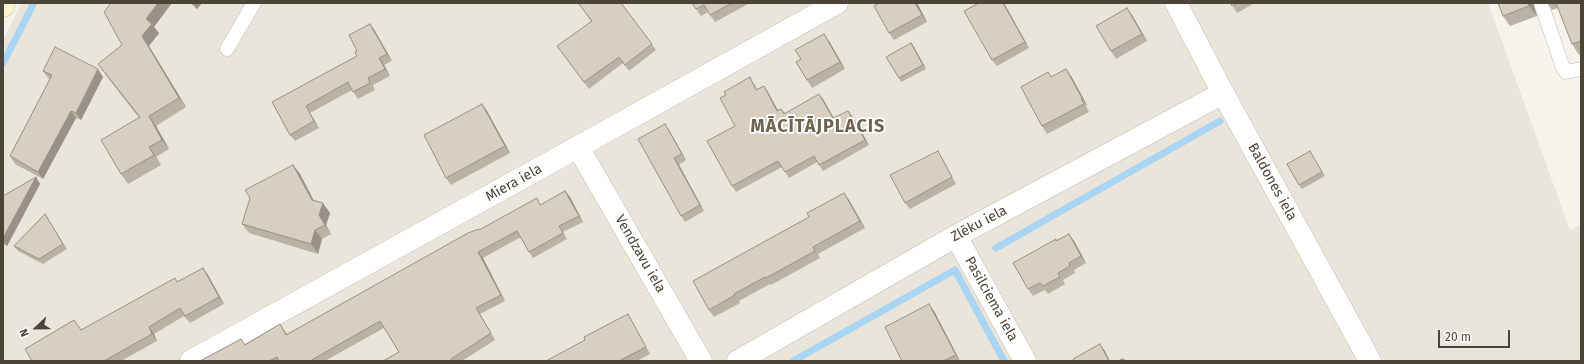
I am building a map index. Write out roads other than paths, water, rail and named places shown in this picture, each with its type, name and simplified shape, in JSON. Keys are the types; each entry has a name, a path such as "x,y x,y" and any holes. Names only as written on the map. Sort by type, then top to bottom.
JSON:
{"street":[{"name":"Miera iela","path":"191,361 836,3"},
{"name":"Baldones iela","path":"1176,3 1223,93 1370,361"},
{"name":"Zlēku iela","path":"738,361 956,236 1223,93"},
{"name":"Vendzavu iela","path":"578,147 701,361"},
{"name":"Pasilciema iela","path":"956,236 1025,361"}],"lane":[{"path":"227,49 254,3"},
{"path":"1541,3 1562,65 1566,72 1581,69"}],"waterway":[{"path":"3,63 34,3"},
{"path":"996,248 1220,121"},
{"path":"793,361 955,270 1004,361"}],"district":[{"name":"MĀCĪTĀJPLACIS","path":"818,127"}]}
